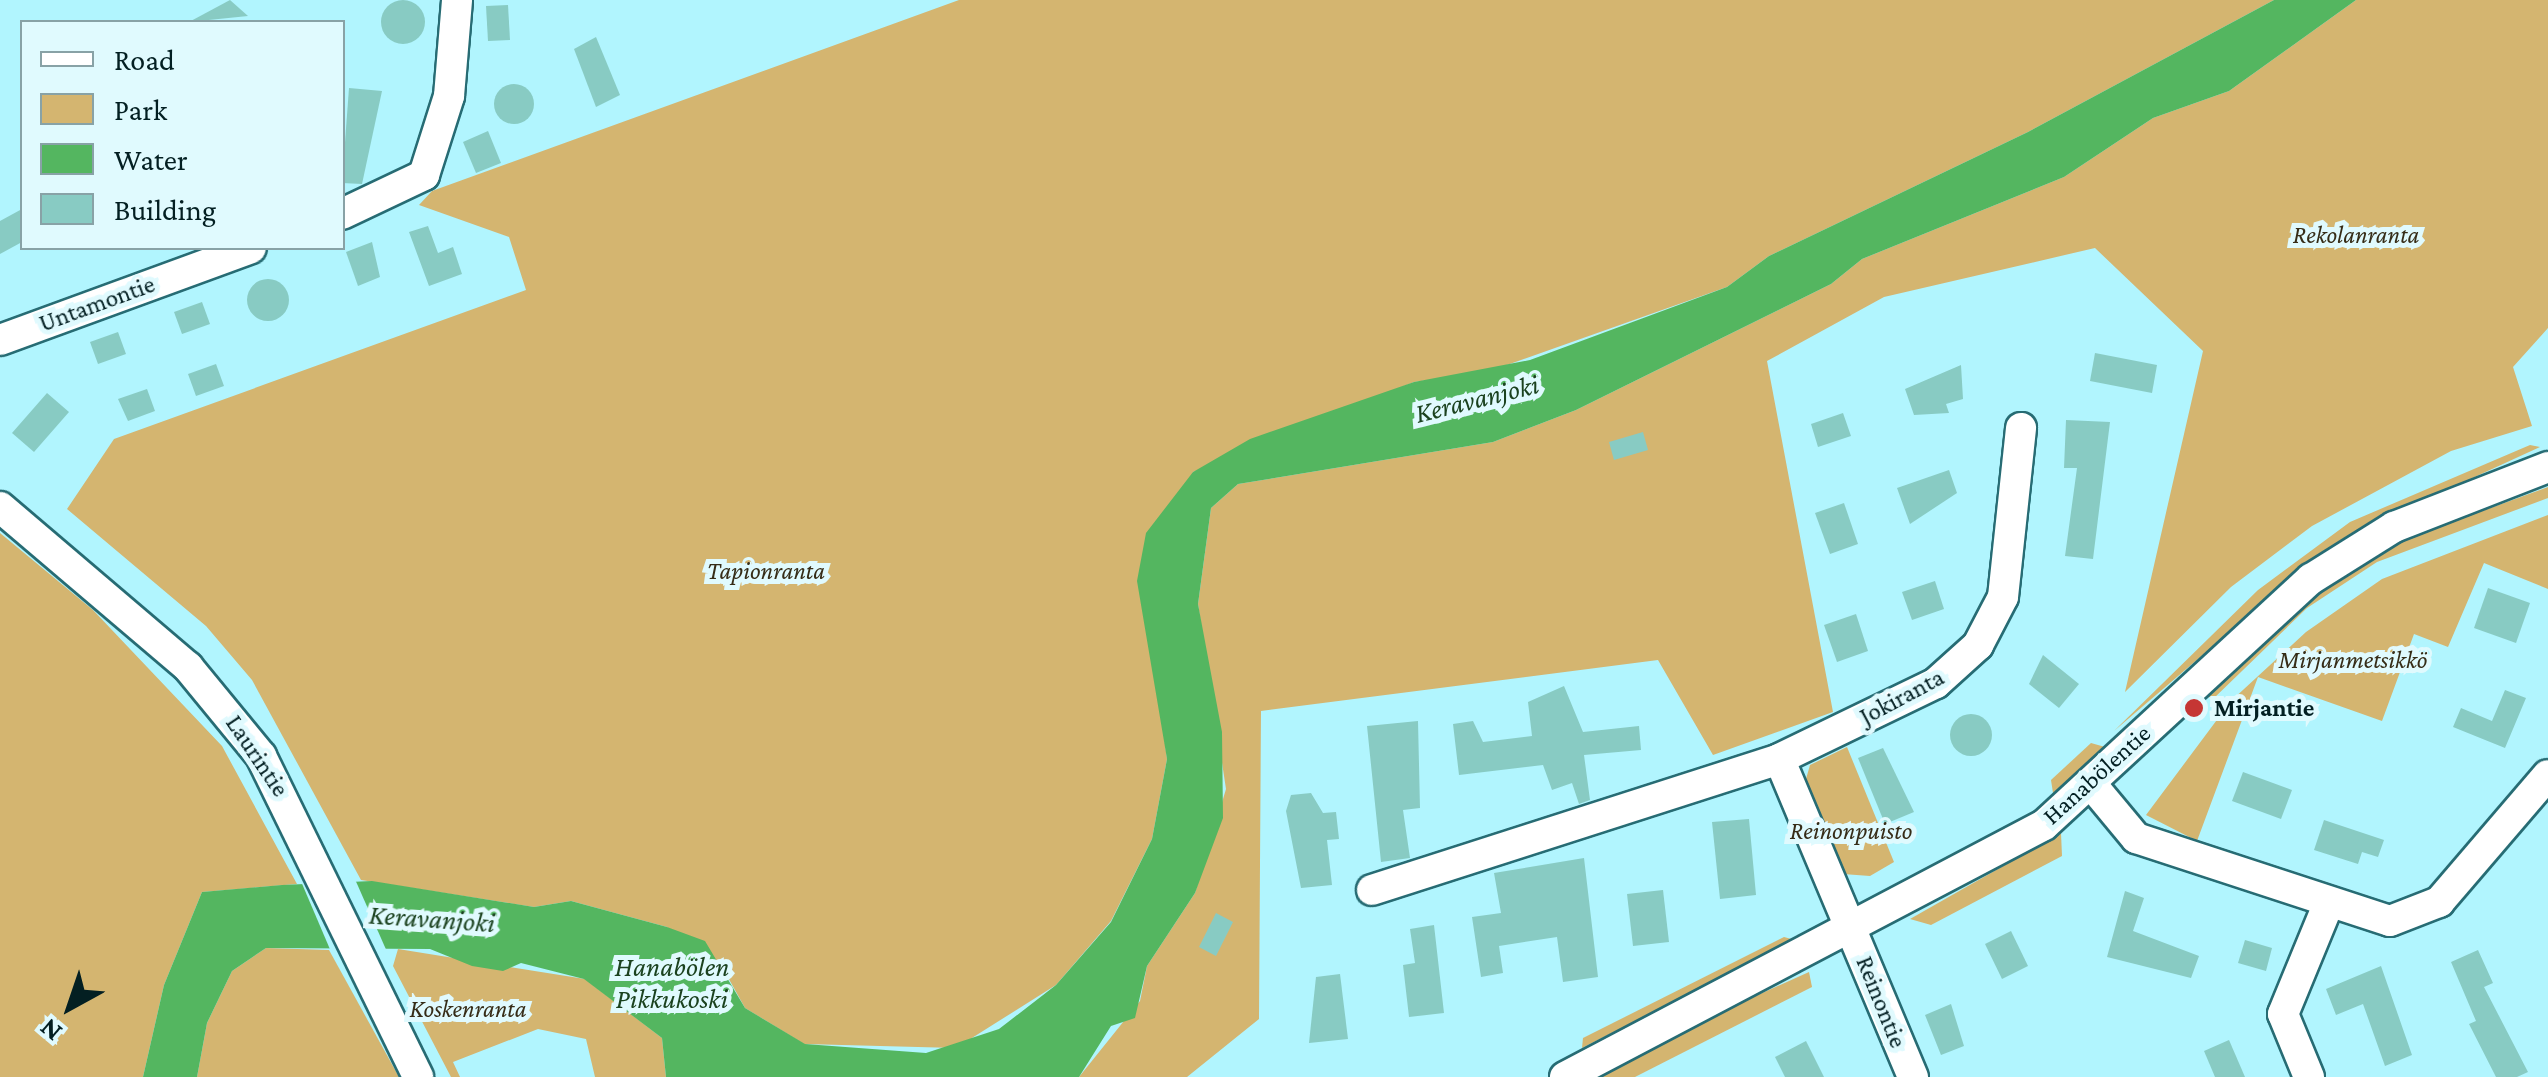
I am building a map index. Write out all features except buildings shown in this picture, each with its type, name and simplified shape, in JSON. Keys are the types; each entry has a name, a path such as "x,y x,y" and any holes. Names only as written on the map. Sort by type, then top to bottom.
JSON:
{"street":[{"path":"345,213 424,175 449,96 457,0"},
{"name":"Untamontie","path":"0,340 246,250"},
{"name":"Jokiranta","path":"1372,890 1778,759 1936,682 1978,645 2003,597 2021,428"},
{"name":"Hanabölentie","path":"1565,1077 2044,824 2092,785 2311,579 2394,527 2548,467"},
{"name":"Laurintie","path":"0,506 201,681 261,756 313,850 418,1077"},
{"path":"1778,759 1852,925"},
{"path":"2092,785 2136,838 2327,907 2374,920 2419,916 2548,776"},
{"path":"2310,1077 2283,1014 2327,907"},
{"name":"Reinontie","path":"1852,925 1913,1077"}],"green space":[{"name":"Tapionranta","path":"959,0 2274,0 2028,132 1769,256 1727,287 1487,372 1414,382 1193,472 1150,629 1167,759 1152,839 1111,921 1056,985 956,1048 804,1044 745,1008 725,972 667,927 571,901 534,907 361,880 252,680 206,626 67,509 114,439 526,290 509,237 419,205 432,191"},
{"name":"Rekolanranta","path":"2356,0 2548,0 2548,328 2513,367 2532,426 2451,451 2312,526 2231,587 2125,692 2203,351 2095,248 1884,297 1767,361 1833,712 1713,755 1658,660 1261,711 1259,1019 1187,1077 1079,1077 1140,1001 1147,966 1195,893 1226,789 1198,604 1211,508 1238,484 1493,442 1576,410 1831,284 1862,259 2064,177 2153,118 2229,91"},
{"path":"2530,445 2540,447 2394,514 2296,575 2114,731 2258,590 2350,522"},
{"path":"2548,487 2548,498 2377,562 2307,608 2212,700 2204,692 2293,608 2386,546"},
{"name":"Mirjanmetsikkö","path":"2548,515 2548,589 2484,563 2448,647 2414,634 2382,721 2258,677 2197,841 2146,815 2231,701 2306,632 2382,579"},
{"path":"0,533 93,610 222,746 297,884 202,892 164,985 143,1077 0,1077"},
{"path":"2091,743 2105,747 2053,793 2051,780"},
{"name":"Reinonpuisto","path":"1847,747 1894,862 1870,876 1843,874 1804,786 1810,765"},
{"path":"2061,833 2062,856 1931,925 1910,919"},
{"path":"1784,937 1795,940 1582,1048 1583,1038"},
{"path":"266,948 329,950 399,1077 197,1077 207,1023 232,971"},
{"name":"Koskenranta","path":"398,949 585,979 662,1038 666,1077 595,1077 586,1039 538,1029 453,1062 460,1077 451,1077 393,966"},
{"path":"1809,972 1812,987 1635,1077 1601,1077 1662,1038"}],"water":[{"path":"2274,0 2356,0 2229,91 2153,118 2064,177 1862,259 1831,284 1576,410 1493,442 1238,484 1211,508 1198,604 1222,732 1223,818 1195,893 1147,966 1135,1018 1111,1026 1079,1077 666,1077 662,1038 584,979 521,963 503,971 472,966 430,949 266,948 232,971 207,1023 197,1077 143,1077 164,985 202,892 282,885 372,881 534,907 571,901 667,927 705,941 745,1008 805,1044 926,1053 999,1029 1056,985 1111,922 1152,839 1167,759 1137,581 1146,533 1193,472 1250,439 1414,382 1530,360 1727,287 1769,256 2028,132"}],"pier":[{"path":"354,877 388,954 332,954 300,879"}],"place":[{"name":"Mirjantie","path":"2194,708"}],"water label":[{"name":"Keravanjoki","path":"1477,399"},
{"name":"Keravanjoki","path":"432,919"},
{"name":"Hanabölen Pikkukoski","path":"672,983"}]}
